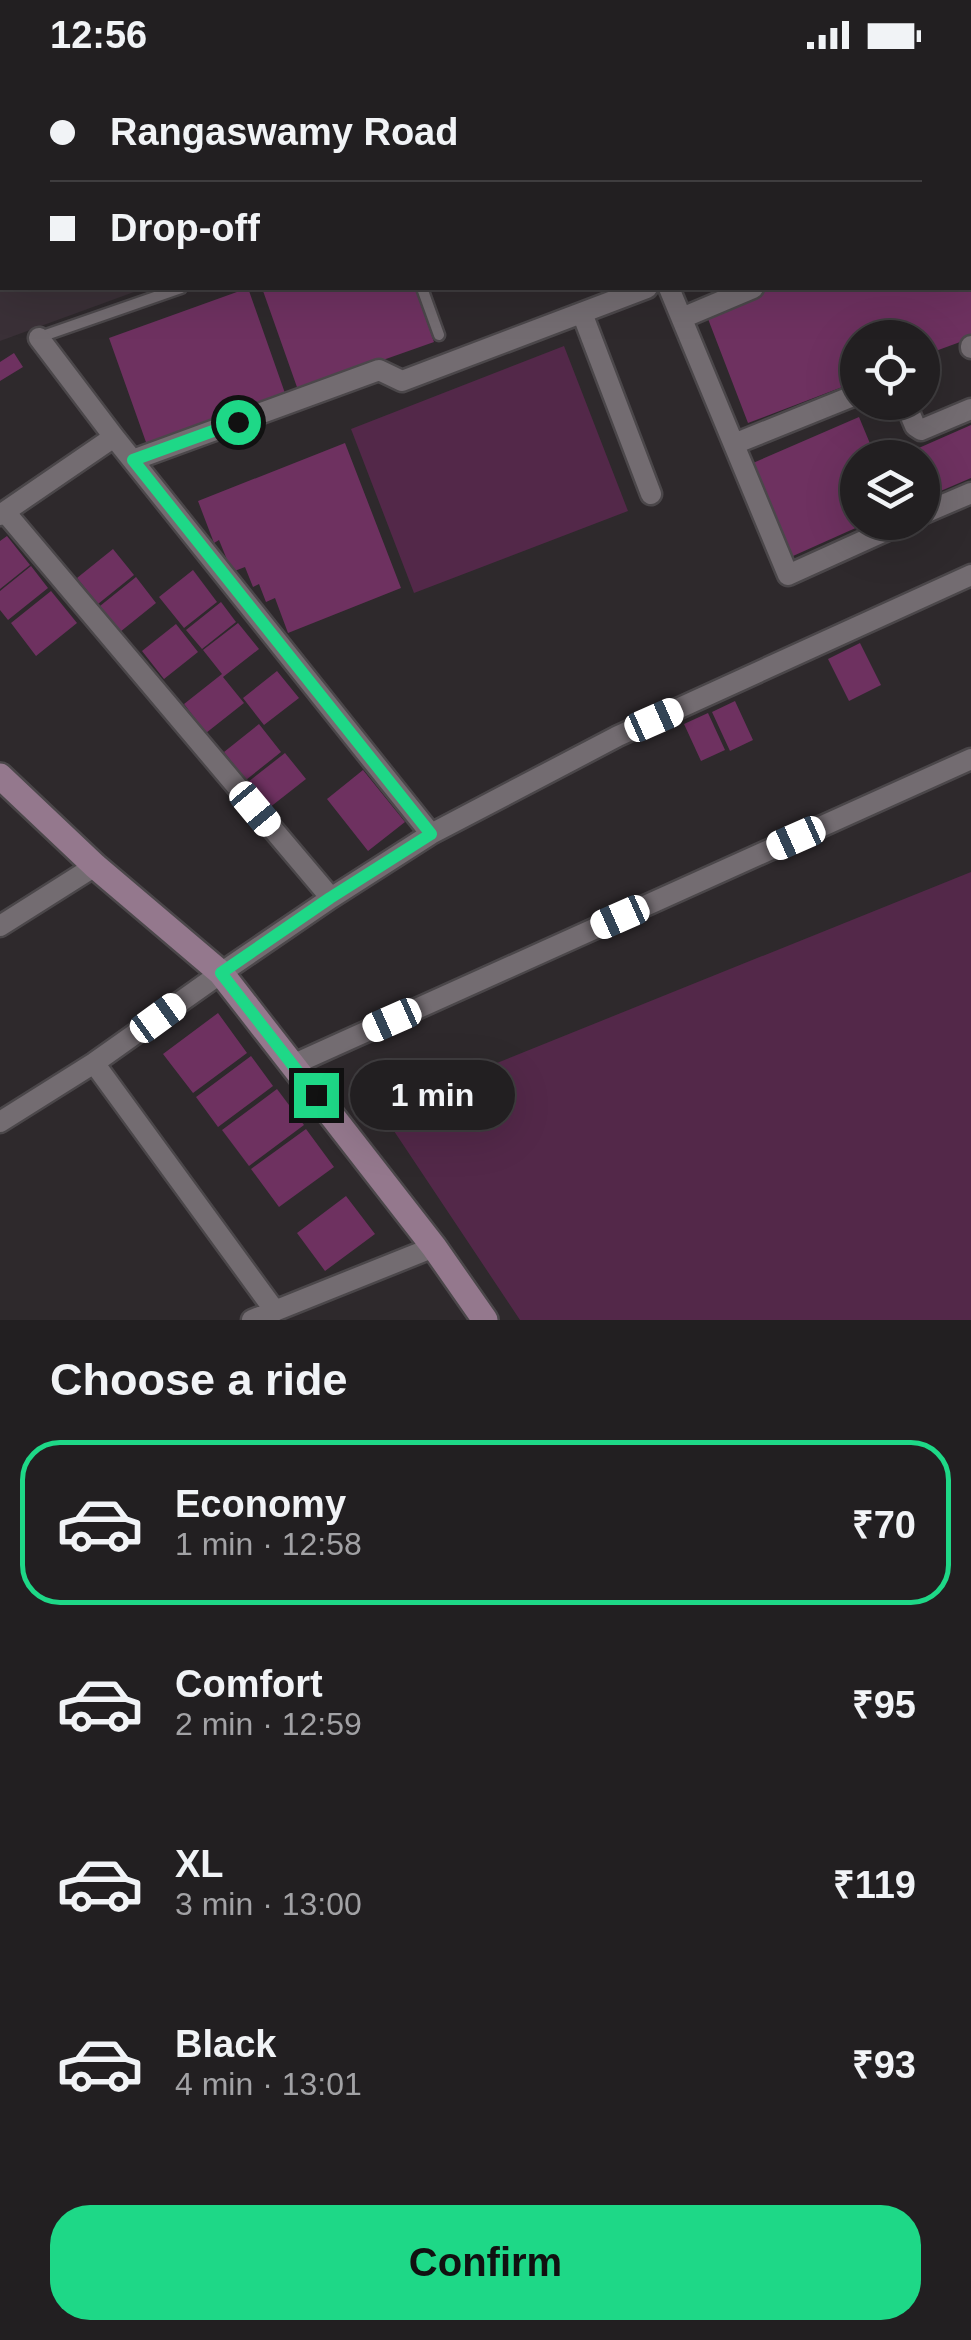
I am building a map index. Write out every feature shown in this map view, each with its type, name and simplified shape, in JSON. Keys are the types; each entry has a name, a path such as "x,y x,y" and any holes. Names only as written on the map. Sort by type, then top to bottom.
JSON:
{"street":[{"path":"133,460 378,370 402,381 641,290"},
{"path":"670,290 788,575 865,540"},
{"path":"682,318 748,290"},
{"path":"582,312 651,494"},
{"path":"39,338 431,834"},
{"path":"734,444 840,401"},
{"path":"913,420 921,430 971,409"},
{"path":"114,437 2,514 330,898"},
{"path":"940,506 971,493"},
{"path":"0,1122 94,1063 330,898 431,834 618,736 971,575"},
{"path":"292,1064 971,759"},
{"path":"0,776 95,866 221,973 434,1247 485,1320"},
{"path":"0,926 95,866"},
{"path":"94,1063 275,1311"},
{"path":"252,1320 434,1247"}],"lane":[{"path":"39,338 175,290"},
{"path":"423,290 439,335"}],"shaded area":[{"path":"0,290 140,290 0,341"},
{"path":"564,346 628,511 414,593 351,429"},
{"path":"971,872 971,1320 520,1320 380,1110"}],"building":[{"path":"249,290 286,396 147,445 109,338"},
{"path":"263,290 416,290 434,342 298,390"},
{"path":"761,290 971,290 971,338 940,349 940,320 840,320 840,388 748,423 705,311"},
{"path":"14,353 23,367 0,381 0,362"},
{"path":"852,420 860,420 869,440 840,440 840,535 793,556 753,463"},
{"path":"971,425 971,478 940,491 940,440 937,440"},
{"path":"345,443 401,588 288,633 275,598 266,602 259,584 253,587 245,567 232,572 219,540 214,543 198,501"},
{"path":"7,536 30,565 0,589 0,541"},
{"path":"113,549 134,575 98,604 77,578"},
{"path":"31,566 48,588 8,620 0,610 0,591"},
{"path":"193,570 217,602 184,628 159,597"},
{"path":"136,577 156,603 120,632 100,606"},
{"path":"51,591 77,623 36,656 11,623"},
{"path":"221,602 236,622 202,649 186,630"},
{"path":"238,623 259,649 223,677 244,703 206,733 184,704 222,674 203,650"},
{"path":"176,624 198,652 164,679 142,651"},
{"path":"860,643 881,685 849,701 828,659"},
{"path":"277,671 299,698 264,725 243,698"},
{"path":"735,701 753,740 730,751 712,712"},
{"path":"708,713 725,750 701,761 684,724"},
{"path":"259,724 281,752 246,780 224,752"},
{"path":"285,753 306,779 269,808 248,782"},
{"path":"363,770 405,822 368,851 327,799"},
{"path":"218,1013 247,1053 193,1093 163,1054"},
{"path":"251,1056 273,1086 218,1127 196,1097"},
{"path":"277,1089 304,1125 249,1166 222,1130"},
{"path":"306,1129 334,1167 279,1207 251,1169"},
{"path":"346,1196 375,1234 325,1271 297,1233"}],"route":[{"path":"238,422 133,460 431,834 221,973 316,1095"}]}
